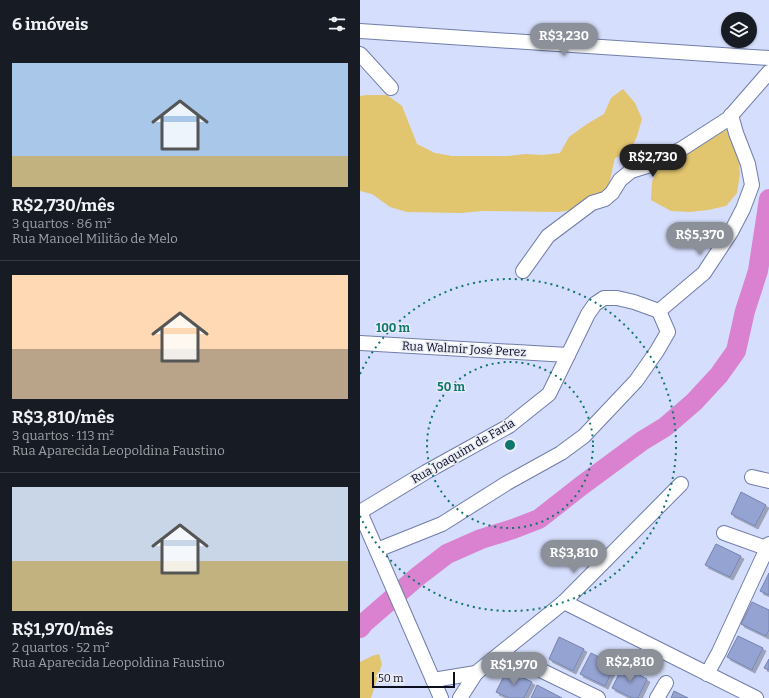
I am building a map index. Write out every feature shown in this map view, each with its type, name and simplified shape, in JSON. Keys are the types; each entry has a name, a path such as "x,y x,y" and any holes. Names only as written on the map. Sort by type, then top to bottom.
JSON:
{"street":[{"path":"360,31 769,58"},
{"path":"360,54 391,88"},
{"path":"523,271 548,236 592,203 605,199 620,180 631,171 650,166 683,148 728,119 769,72"},
{"path":"377,550 442,524 507,483 561,453 584,436 636,381 668,332 659,311 704,273 731,232 743,209 752,185 748,164 731,115"},
{"name":"Rua Joaquim de Faria","path":"360,512 426,472 509,426 549,394 588,314 595,304 604,298 617,298 634,302 659,311"},
{"name":"Rua Walmir José Perez","path":"360,343 568,356"},
{"path":"752,477 769,480"},
{"path":"460,698 476,673 564,602 680,484"},
{"path":"360,512 441,698"},
{"path":"707,674 719,652 768,547 724,532"},
{"path":"564,602 756,698"},
{"path":"526,663 598,698"},
{"path":"433,680 476,673"},
{"path":"657,698 666,683"}],"shaded area":[{"path":"623,89 635,103 642,119 637,136 630,152 615,158 607,197 574,210 557,212 407,212 390,207 372,194 360,191 360,96 387,95 402,106 417,144 435,153 452,156 507,156 560,153 569,137 604,114 611,98"},
{"path":"721,122 738,153 740,173 737,193 726,206 689,212 671,211 651,200 652,182 658,167"},
{"path":"379,654 382,664 371,698 360,698 360,662"}],"building":[{"path":"741,492 766,505 755,526 731,514"},
{"path":"716,544 741,556 730,577 705,565"},
{"path":"769,573 769,595 760,591"},
{"path":"752,602 769,610 769,630 766,636 741,624"},
{"path":"738,636 763,648 752,670 727,657"},
{"path":"559,637 584,649 573,671 549,659"},
{"path":"591,653 615,665 605,686 580,674"},
{"path":"769,659 769,670 764,668"},
{"path":"623,666 647,679 638,698 632,698 612,688"},
{"path":"507,670 532,682 524,698 509,698 496,692"},
{"path":"537,685 562,698 531,698"},
{"path":"674,691 688,698 671,698"}],"waterway":[{"path":"360,628 417,577 447,554 481,539 539,519 642,441 665,427 694,402 719,375 736,351 745,311 758,271 769,199"}]}
